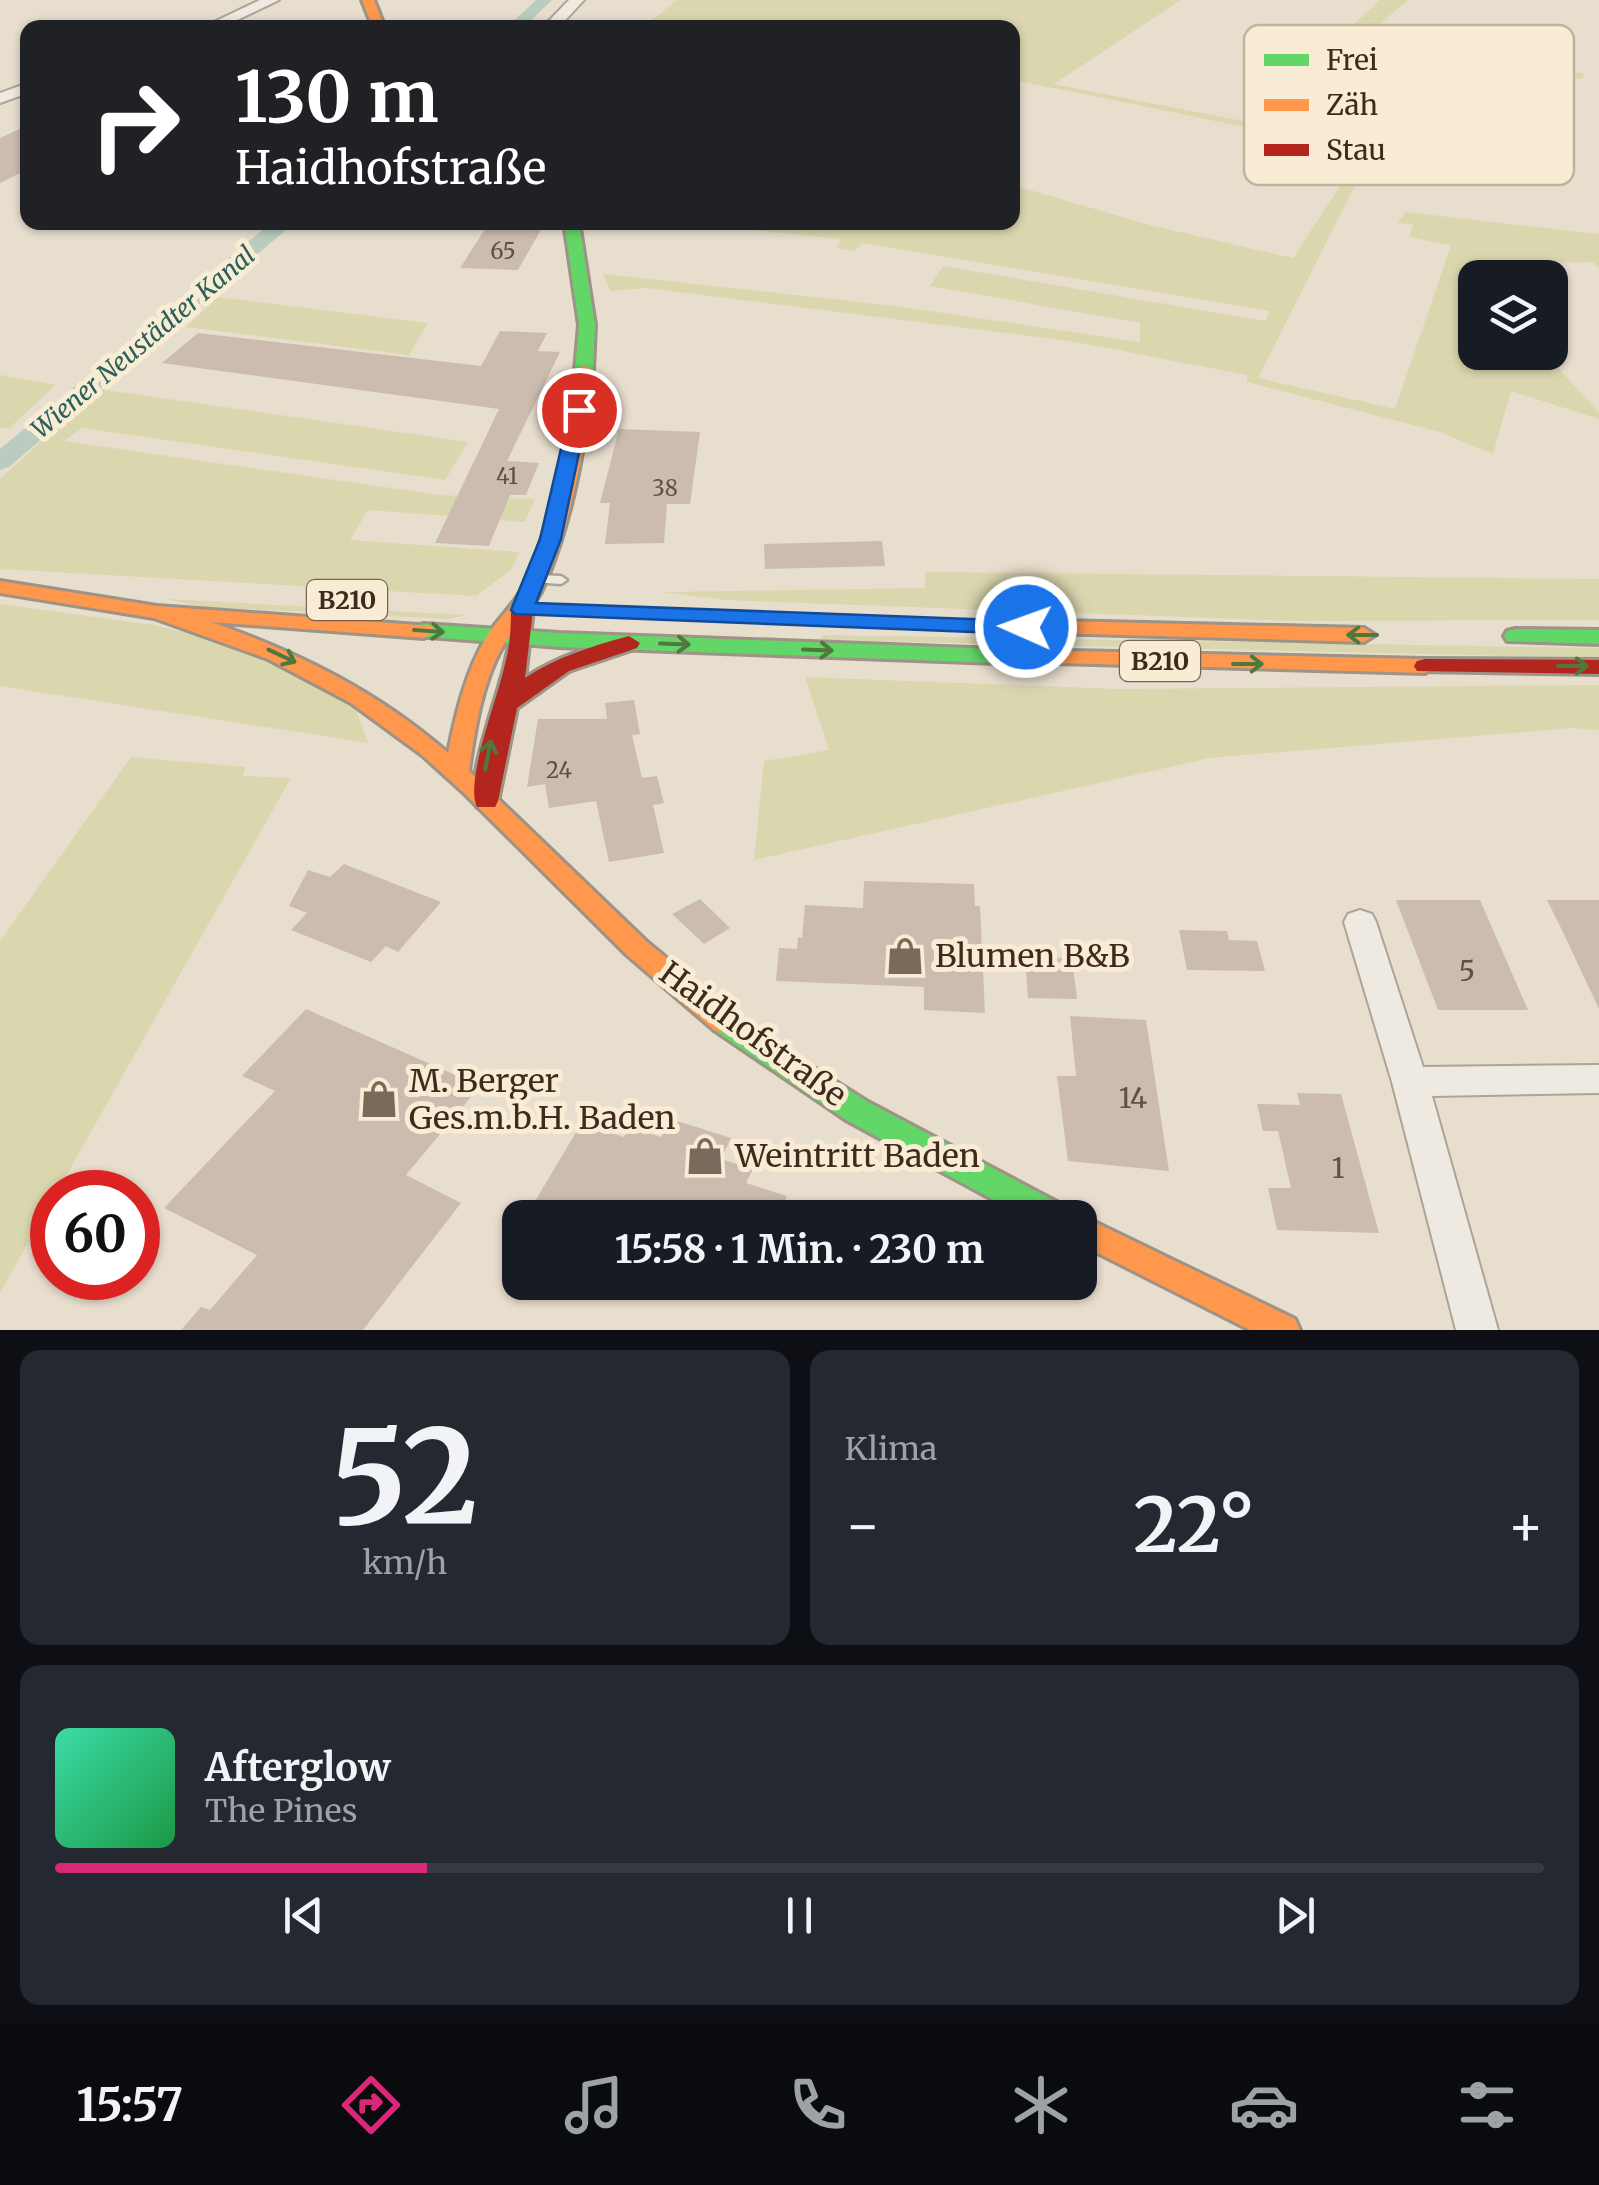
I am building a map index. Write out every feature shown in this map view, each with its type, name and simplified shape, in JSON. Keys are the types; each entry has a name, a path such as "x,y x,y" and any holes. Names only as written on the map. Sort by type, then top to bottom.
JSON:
{"main road":[{"path":"456,776 462,734 498,636 522,610 550,539 581,403 587,325 571,230"},
{"name":"B210","path":"0,586 250,594"},
{"name":"B210","path":"0,586 157,612 526,638 1229,664 1599,667"},
{"path":"483,607 553,611"},
{"path":"486,802 485,766 526,638 522,610"},
{"name":"Haidhofstraße","path":"157,612 246,641 338,684 368,704 486,802 674,982 750,1040 827,1093 1023,1200"},
{"name":"B210","path":"1034,628 1379,636"},
{"path":"1499,636 1599,637"},
{"path":"501,711 518,691 550,668 628,643"},
{"path":"1097,1239 1229,1318 1283,1330"}],"street":[{"path":"226,20 272,0"},
{"path":"557,20 577,0"},
{"path":"1360,922 1410,1082 1477,1330"},
{"path":"1410,1082 1599,1079"}],"lane":[{"path":"536,579 561,580"}],"shaded area":[{"path":"677,0 1181,0 1054,84 1244,121 1244,127 1020,81 1020,20 652,20"},
{"path":"1380,0 1408,0 1379,25 1353,25"},
{"path":"1341,185 1355,185 1258,378 1395,409 1451,245 1409,237 1413,225 1398,223 1405,212 1599,234 1599,268 1593,262 1568,260 1458,260 1458,370 1560,370 1599,412 1599,419 1511,391 1493,454 1440,432 1247,382 1247,375 1070,341 646,288 610,291 603,274 896,306 1140,342 1140,323 930,286 943,266 1266,321 1269,311 862,243 855,251 837,248 841,239 753,230 1020,230 1020,187 1150,225 1293,258"},
{"path":"218,297 428,323 409,355 186,327"},
{"path":"0,375 56,385 8,429 0,428"},
{"path":"99,389 468,442 445,480 82,428 64,441 439,495 535,499 525,522 368,510 350,540 520,552 511,570 476,596 0,569 0,479"},
{"path":"925,572 1599,579 1599,620 1289,621 725,600 662,592 925,588"},
{"path":"165,599 467,615 448,619 205,607"},
{"path":"0,604 154,625 224,642 354,704 368,743 0,686"},
{"path":"822,635 1599,648 1599,658 821,640"},
{"path":"805,677 1117,689 1599,685 1599,730 1572,728 1210,758 754,860 764,761 829,750"},
{"path":"131,757 245,767 243,776 291,778 69,1170 30,1170 30,1239 0,1293 0,941"}],"building":[{"path":"20,129 20,173 0,183 0,138"},
{"path":"484,230 541,230 518,270 460,268"},
{"path":"500,331 547,333 538,351 560,352 507,461 539,463 526,495 510,495 489,546 435,543 499,409 162,363 198,333 481,366"},
{"path":"619,429 700,432 690,504 667,504 664,543 605,544 610,503 600,503"},
{"path":"882,541 885,566 765,569 764,544"},
{"path":"634,700 640,734 632,735 642,778 657,776 664,803 653,805 664,853 609,862 596,801 549,808 545,784 527,787 538,719 607,719 605,703"},
{"path":"344,864 441,902 398,952 386,946 371,962 291,930 307,913 289,906 308,870 330,877"},
{"name":"Blumen B&B","path":"864,881 974,884 975,906 980,906 985,1013 924,1010 924,987 776,981 779,948 797,949 798,937 802,938 805,905 863,908"},
{"path":"700,899 730,928 704,944 672,914"},
{"path":"1396,900 1480,900 1528,1010 1438,1010"},
{"path":"1547,900 1599,900 1599,1009 1562,930"},
{"path":"1179,930 1227,931 1229,940 1257,941 1265,971 1187,970"},
{"path":"1025,957 1072,958 1077,999 1028,998"},
{"path":"306,1009 480,1086 406,1175 461,1203 363,1330 181,1330 201,1307 210,1310 257,1255 164,1208 275,1091 242,1076"},
{"path":"1070,1016 1146,1020 1169,1171 1068,1161 1057,1076 1076,1076"},
{"path":"1297,1093 1341,1094 1379,1233 1277,1230 1268,1188 1291,1188 1278,1131 1263,1131 1257,1104 1300,1105"},
{"path":"671,1119 731,1138 721,1159 753,1169 746,1183 787,1196 785,1200 536,1200 581,1124 624,1137 630,1127 661,1137"}],"waterway":[{"name":"Wiener Neustädter Kanal","path":"522,20 545,0"},
{"name":"Wiener Neustädter Kanal","path":"0,462 276,230"}],"traffic: fast":[{"path":"572,230 587,325 584,370"},
{"path":"424,631 559,640 1027,657"},
{"path":"1515,636 1599,637"},
{"path":"724,1022 857,1111 1023,1200"}],"traffic: slow":[{"path":"368,0 376,20"},
{"path":"456,776 466,723 483,668 498,636 523,608 556,523 577,428 584,370"},
{"path":"0,587 157,612 424,631"},
{"path":"157,612 276,654 385,715 473,788 637,948 724,1022"},
{"path":"1060,628 1364,635"},
{"path":"1027,657 1425,666"},
{"path":"1097,1237 1283,1330"}],"traffic: jam":[{"path":"486,801 493,753 518,658 522,610"},
{"path":"504,708 531,684 561,666 629,643"},
{"path":"1425,666 1599,667"}],"place":[{"name":"Blumen B&B","path":"905,956"},
{"name":"M. Berger Ges.m.b.H. Baden","path":"379,1099"},
{"name":"Weintritt Baden","path":"705,1156"}],"route":[{"path":"579,410 550,539 522,610 1026,627"}]}
